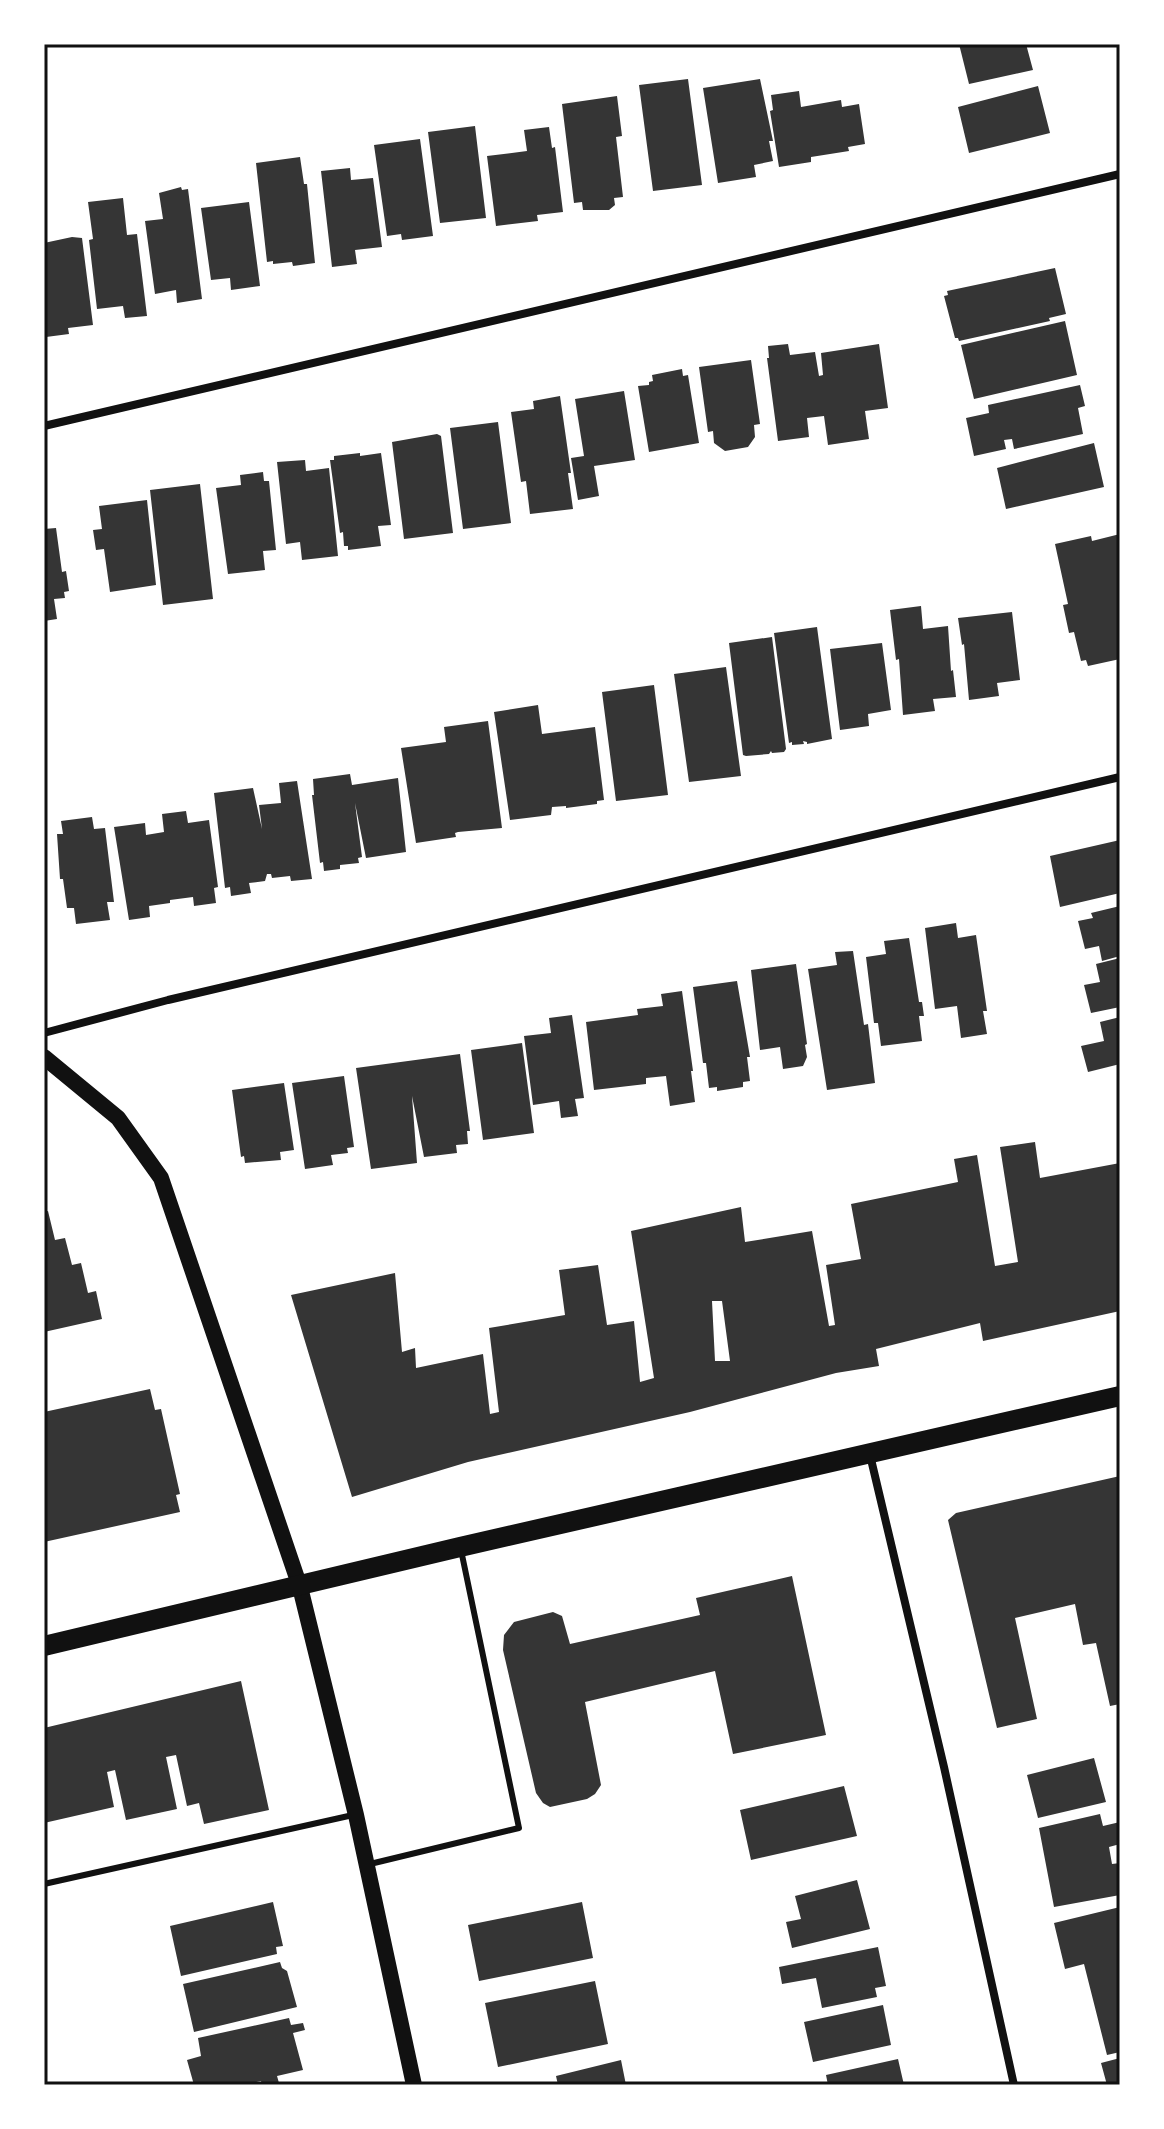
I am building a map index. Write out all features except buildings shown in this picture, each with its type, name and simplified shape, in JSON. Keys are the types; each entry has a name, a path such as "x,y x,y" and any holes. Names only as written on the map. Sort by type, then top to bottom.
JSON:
{"main road":[{"path":"44,1057 118,1118 161,1178 300,1587 356,1815 414,2085"},
{"path":"44,1646 1120,1396"}],"street":[{"path":"44,426 1120,174"},
{"path":"44,1033 168,1000 1120,777"},
{"path":"870,1455 944,1767 1014,2085"}],"lane":[{"path":"366,1865 519,1828 460,1547"},
{"path":"44,1884 356,1815"}]}
